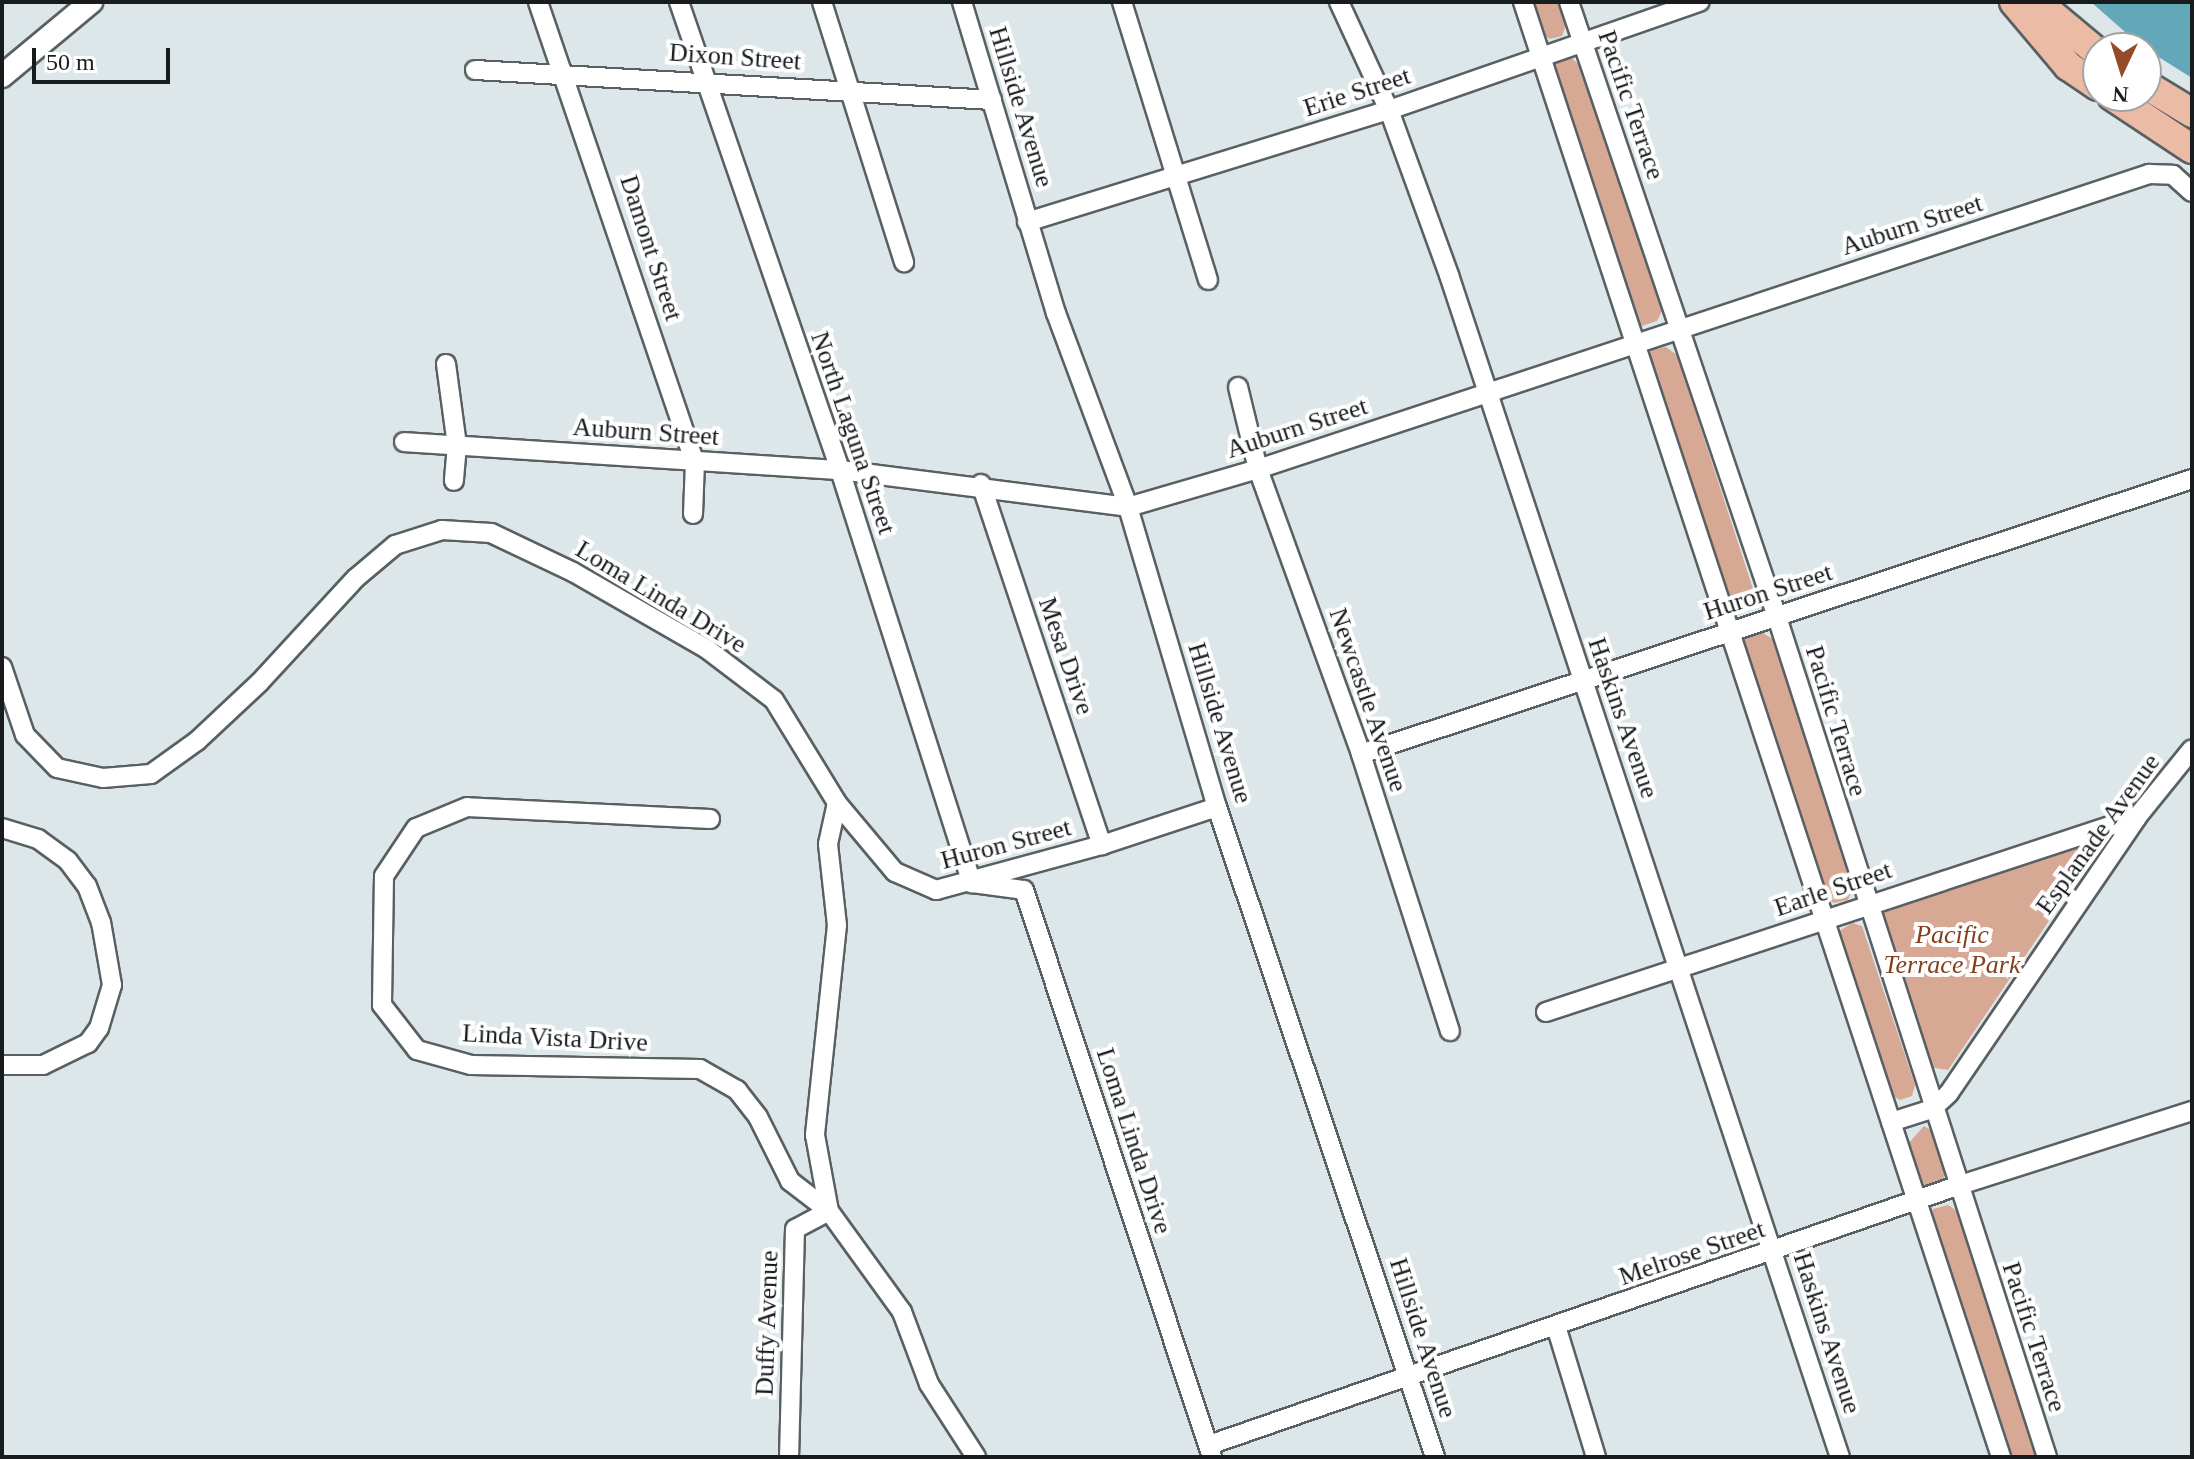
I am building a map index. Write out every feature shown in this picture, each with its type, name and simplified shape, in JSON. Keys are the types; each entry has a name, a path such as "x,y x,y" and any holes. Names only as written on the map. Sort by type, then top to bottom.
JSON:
{"main road":[{"path":"2014,2 2068,66 2082,75"},
{"path":"2037,2 2082,40"},
{"path":"2162,95 2192,113"},
{"path":"2136,112 2192,149"}],"street":[{"path":"2,76 91,2"},
{"name":"Damont Street","path":"538,2 566,76 695,462 693,514"},
{"name":"North Laguna Street","path":"679,2 840,470 972,883"},
{"path":"822,2 904,262"},
{"name":"Hillside Avenue","path":"962,2 1027,222 1128,507 1217,807 1435,1457"},
{"path":"1122,2 1208,280"},
{"name":"Haskins Avenue","path":"1339,2 1389,110 1487,391 1582,681 1682,967 1840,1457"},
{"path":"1523,2 1631,342 1826,920 2001,1457"},
{"name":"Pacific Terrace","path":"1569,2 1777,617 1866,905 2047,1457"},
{"name":"Erie Street","path":"1027,222 1389,110 1700,2"},
{"name":"Dixon Street","path":"475,70 566,76 704,79 992,100"},
{"name":"Auburn Street","path":"404,442 840,470 981,484 1128,507 1258,469 1631,342 2149,174 2173,175 2192,192"},
{"path":"446,364 457,445 454,481"},
{"name":"Newcastle Avenue","path":"1238,387 1258,469 1361,754 1450,1031"},
{"name":"Huron Street","path":"1361,754 2192,479"},
{"name":"Mesa Drive","path":"981,484 1102,845"},
{"name":"Loma Linda Drive","path":"2,669 25,735 57,768 103,778 151,774 249,693 356,578 395,545 442,530 491,533 573,572 707,649 774,700 837,803"},
{"name":"Esplanade Avenue","path":"1932,1109 1949,1093 2137,817 2192,749"},
{"path":"837,803 828,844 837,925 815,1135 829,1211 902,1312 929,1384 976,1457"},
{"name":"Huron Street","path":"837,803 895,872 936,890 972,883 1102,845 1217,807"},
{"name":"Linda Vista Drive","path":"710,819 467,807 416,828 384,876 382,1005 417,1050 471,1065 700,1069 737,1090 758,1117 790,1181 829,1211"},
{"name":"Earle Street","path":"1546,1012 2137,817"},
{"path":"2,828 38,839 68,861 87,886 101,922 112,985 99,1028 88,1043 43,1065 2,1065"},
{"name":"Loma Linda Drive","path":"972,883 1024,890 1211,1451"},
{"path":"1891,1122 1932,1109"},
{"name":"Melrose Street","path":"1211,1451 1408,1375 1773,1253 1957,1186 2192,1111"},
{"name":"Duffy Avenue","path":"789,1457 795,1229 829,1211"},
{"path":"1556,1326 1596,1457"}],"green space":[{"path":"1530,2 1559,2 1566,25 1562,36 1550,39 1540,33"},
{"path":"1569,56 1581,66 1662,311 1657,321 1642,326 1631,319 1550,74 1555,61"},
{"path":"1666,347 1677,355 1754,592 1749,603 1735,607 1724,601 1646,361 1651,350"},
{"path":"1761,632 1773,639 1853,889 1848,900 1834,903 1823,898 1740,649 1744,636"},
{"name":"Pacific Terrace Park","path":"2083,843 2091,859 1948,1070 1928,1067 1872,910"},
{"path":"1852,923 1862,926 1915,1085 1912,1096 1900,1100 1890,1094 1836,933"},
{"path":"1924,1126 1934,1132 1946,1172 1941,1183 1928,1188 1917,1184 1907,1145"},
{"path":"1948,1205 1960,1213 2039,1457 2006,1457 1930,1223 1933,1209"}],"water":[{"path":"2091,2 2192,4 2192,78 2162,59 2162,32 2125,32"}]}
